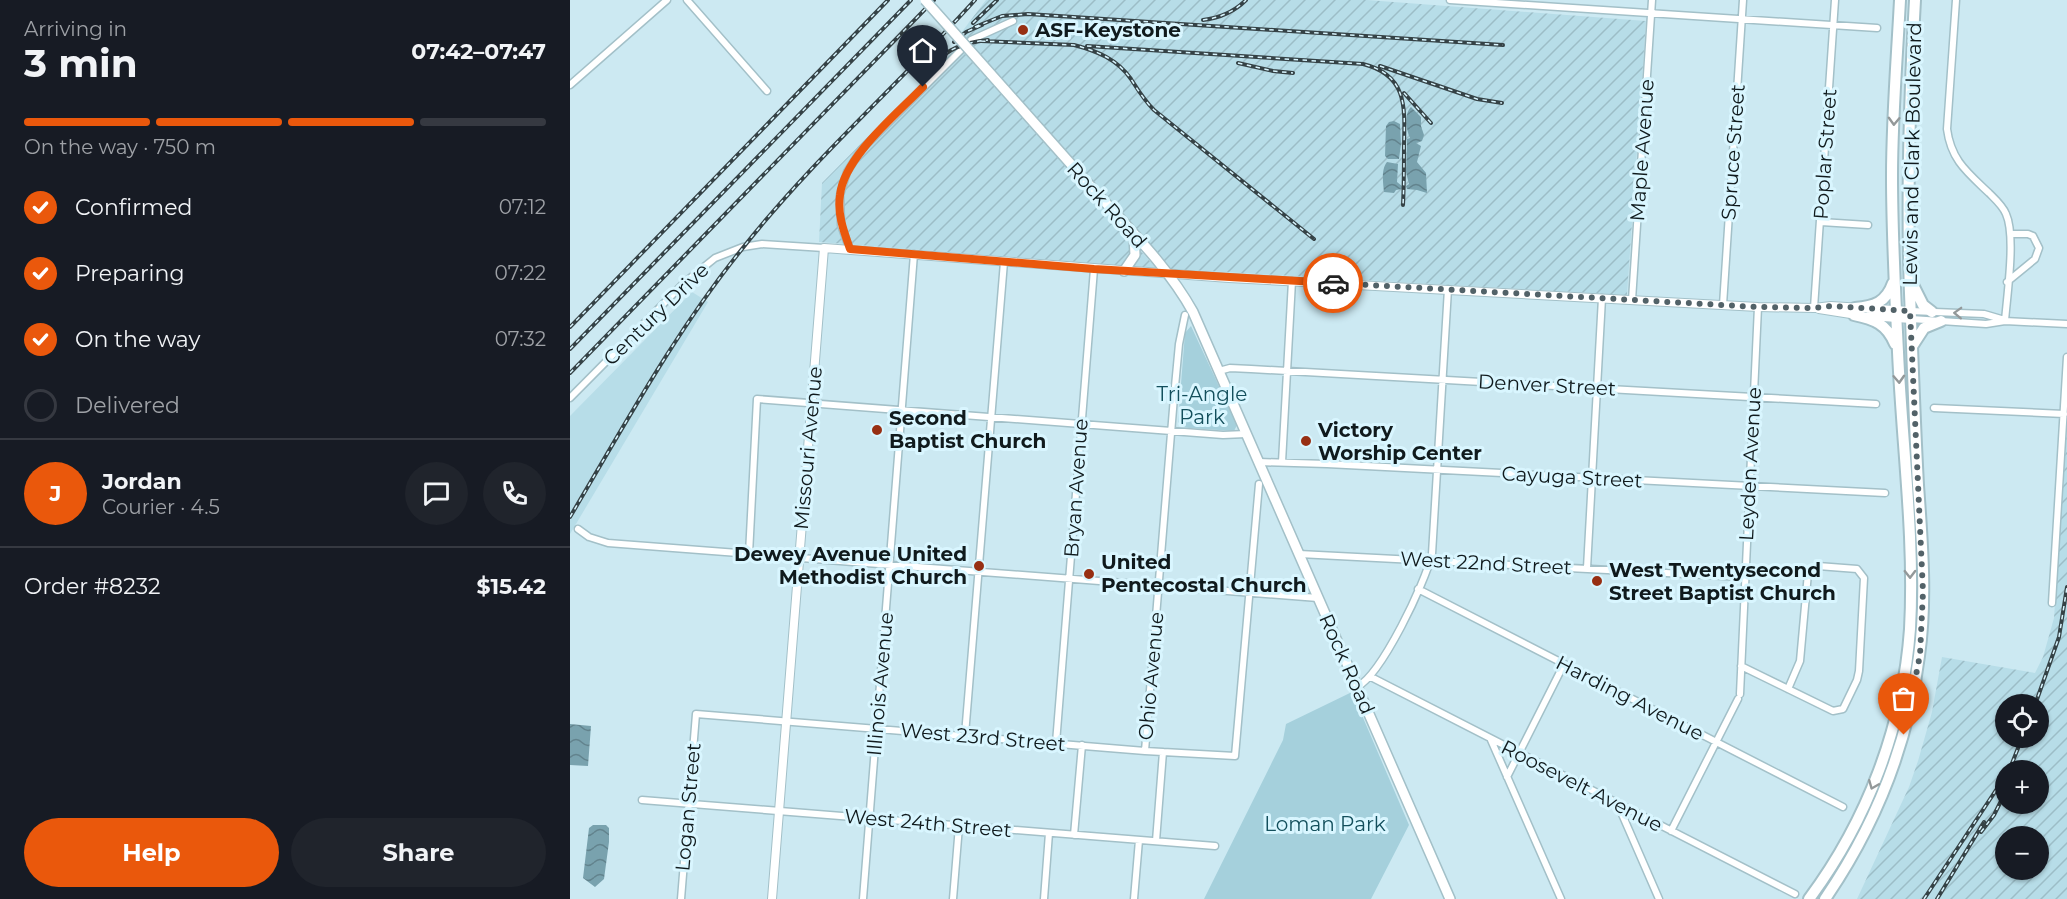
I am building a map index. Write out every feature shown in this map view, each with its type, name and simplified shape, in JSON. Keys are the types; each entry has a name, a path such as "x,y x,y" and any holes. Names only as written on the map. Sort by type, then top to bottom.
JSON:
{"highway":[{"name":"Lewis and Clark Boulevard","path":"1809,899 1845,846 1868,797 1889,741 1908,647 1911,600 1894,274 1893,141 1900,0"},
{"name":"Lewis and Clark Boulevard","path":"1825,899 1863,837 1887,784 1904,735 1917,675 1923,592 1909,273 1908,164 1916,0"},
{"path":"1909,273 1917,295 1923,305 1932,312"},
{"path":"1855,311 1885,299 1892,285 1894,274"},
{"path":"1855,311 1884,326 1894,340 1898,352"},
{"path":"1912,348 1924,328 1941,321"}],"main road":[{"name":"Rock Road","path":"926,0 1168,274 1193,312 1450,899"},
{"path":"1124,271 1135,255 1134,236"}],"street":[{"path":"570,85 667,0"},
{"path":"687,0 767,91"},
{"path":"1450,0 1559,4 1651,13 1877,28"},
{"name":"Maple Avenue","path":"1632,300 1652,0"},
{"name":"Spruce Street","path":"1723,305 1743,0"},
{"name":"Poplar Street","path":"1814,308 1835,0"},
{"path":"1956,0 1947,129 1951,149 1960,164 2004,209 2010,224 2005,321"},
{"path":"850,249 841,225 840,195 847,172 861,150 971,40 1013,21"},
{"path":"1821,222 1868,225"},
{"path":"2007,282 2035,259 2039,248 2033,236 2011,234"},
{"name":"Century Drive","path":"570,399 684,283 715,258 743,247 762,244 824,248"},
{"path":"824,248 1168,274 1758,307 1814,308 1835,313 1855,311 1911,315 1941,321 1986,324 2005,321 2067,324"},
{"name":"Missouri Avenue","path":"771,899 824,248"},
{"name":"Illinois Avenue","path":"863,899 914,254"},
{"path":"965,735 1004,262"},
{"name":"Bryan Avenue","path":"1056,743 1094,269"},
{"path":"1282,462 1292,281"},
{"path":"1357,687 1371,677 1396,634 1431,560 1448,290"},
{"path":"1587,568 1602,298"},
{"name":"Leyden Avenue","path":"1715,741 1726,725 1739,696 1758,307"},
{"path":"1911,315 1932,312 1984,314 2005,321"},
{"name":"Ohio Avenue","path":"1145,751 1171,431 1179,344 1185,315"},
{"path":"2052,603 2067,357"},
{"name":"Denver Street","path":"1219,371 1230,368 1876,404"},
{"path":"749,554 757,399 1223,435 1246,434"},
{"path":"1934,408 2064,414"},
{"name":"Cayuga Street","path":"1258,462 1885,494"},
{"path":"1249,594 1259,484"},
{"path":"578,529 589,537 608,543 1318,598"},
{"name":"West 22nd Street","path":"1299,554 1744,577"},
{"path":"1741,666 1788,689 1833,711 1840,711 1846,706 1859,671 1864,578 1857,568 1818,566 1808,573 1800,661 1788,689"},
{"name":"Harding Avenue","path":"1418,590 1843,807"},
{"name":"West 23rd Street","path":"696,714 1145,751 1234,756 1249,594"},
{"path":"1507,777 1564,664"},
{"name":"Roosevelt Avenue","path":"1371,677 1795,894"},
{"name":"Logan Street","path":"681,899 696,714"},
{"path":"1491,739 1561,899"},
{"path":"1671,831 1715,741"},
{"path":"1074,835 1082,745"},
{"name":"Ohio Avenue","path":"1156,842 1163,752"},
{"name":"West 24th Street","path":"642,800 1215,846"},
{"path":"1617,804 1659,899"},
{"path":"953,899 959,826"},
{"path":"1044,899 1049,833"},
{"path":"1134,899 1138,840"}],"shaded area":[{"path":"986,0 1367,0 1646,21 1627,295 1170,269 961,33"},
{"path":"958,46 1156,268 819,242 822,183"},
{"path":"692,292 708,302 570,534 570,416"},
{"path":"2067,429 2067,899 1857,899 1909,787 1932,712 1942,657 2035,673 2043,657 2054,618"}],"green space":[{"name":"Tri-Angle Park","path":"1191,326 1237,425 1234,431 1189,428 1183,427 1178,422 1185,333"},
{"name":"Loman Park","path":"1352,692 1409,825 1371,899 1204,899 1283,740 1286,724"}],"water":[{"path":"1411,107 1421,117 1424,135 1422,141 1416,143 1421,146 1417,162 1426,173 1427,193 1407,189 1406,186 1409,184 1406,172 1407,139 1410,138 1407,118"},
{"path":"1394,121 1400,124 1399,159 1388,159 1385,156 1386,126 1389,122"},
{"path":"1387,162 1398,164 1397,182 1402,189 1394,193 1384,192 1383,172"},
{"path":"570,724 591,726 588,766 570,765"},
{"path":"593,825 606,825 609,828 604,879 595,887 583,878 589,828"}],"railway":[{"path":"570,327 888,0"},
{"path":"570,349 911,0"},
{"path":"570,373 934,0"},
{"path":"570,517 672,346 742,249 826,153 975,0"},
{"path":"973,23 997,0"},
{"path":"1203,20 1226,14 1246,0"},
{"path":"975,27 1002,16 1028,14 1503,45"},
{"path":"954,42 966,32 982,25"},
{"path":"930,66 957,47 988,40"},
{"path":"981,41 1074,45 1106,57 1125,72 1154,110 1314,239"},
{"path":"1087,46 1363,64 1377,69 1396,84 1403,105 1403,205"},
{"path":"1238,63 1293,73"},
{"path":"1380,66 1477,99 1502,103"},
{"path":"1404,93 1431,123"},
{"path":"2039,694 2059,637 2067,587"},
{"path":"2013,760 2018,748"},
{"path":"1924,899 1995,792"},
{"path":"1981,832 1995,813"},
{"path":"1937,899 1984,822"}],"way so far":[{"path":"1333,283 1758,307 1831,306 1910,311 1923,592 1920,655 1904,735"}],"place":[{"name":"ASF-Keystone","path":"1023,30"},
{"name":"Second Baptist Church","path":"877,430"},
{"name":"Victory Worship Center","path":"1306,441"},
{"name":"Dewey Avenue United Methodist Church","path":"979,566"},
{"name":"United Pentecostal Church","path":"1089,574"},
{"name":"West Twentysecond Street Baptist Church","path":"1597,581"}],"route":[{"path":"923,87 861,150 847,172 840,195 841,225 850,249 1094,269 1333,283"}]}
